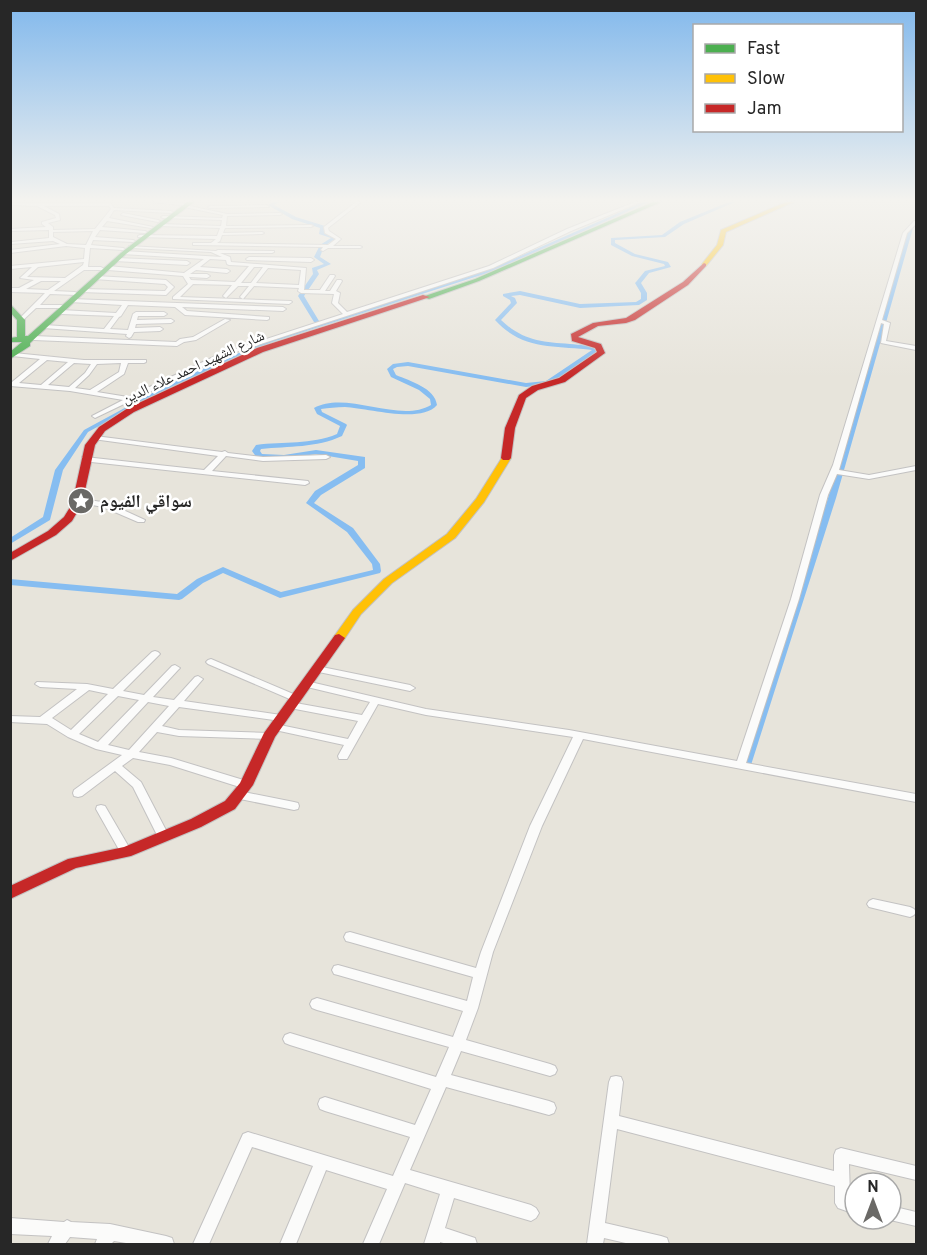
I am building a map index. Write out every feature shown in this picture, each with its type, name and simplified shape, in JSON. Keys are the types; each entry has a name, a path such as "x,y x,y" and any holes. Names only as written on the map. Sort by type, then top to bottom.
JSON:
{"street":[{"path":"20,290 38,279 46,261"},
{"path":"10,268 81,261"},
{"path":"86,261 87,264 105,261"},
{"path":"113,261 65,280 34,306 12,356 95,362 144,361"},
{"path":"10,290 49,292 114,261"},
{"path":"34,306 114,261"},
{"path":"45,327 116,261"},
{"path":"19,336 116,261"},
{"path":"105,314 118,261"},
{"path":"105,314 118,261"},
{"path":"94,328 114,302 119,261"},
{"path":"122,261 166,293 171,287 124,261"},
{"path":"129,261 184,275 237,283 285,286 321,293 337,293 335,303 346,314"},
{"path":"136,261 227,271"},
{"path":"155,261 202,264"},
{"path":"184,275 206,261"},
{"path":"229,261 228,263 234,264 306,270 303,290"},
{"path":"95,416 222,355 494,267 507,261"},
{"name":"شارع الشهيد احمد علاء الدين","path":"10,558 60,526 74,511 85,459 95,438 102,429 131,410 245,357 477,280 522,261"},
{"path":"10,893 73,863 126,852 215,814 242,790 275,727 317,669 336,638 362,606 388,581 447,540 473,510 508,454 510,428 525,394 536,388 558,382 601,352 598,346 575,339 574,336 595,322 628,321 694,278 708,261"},
{"path":"740,766 838,472 898,261"},
{"path":"177,299 191,282 219,280 234,264"},
{"path":"226,296 253,265"},
{"path":"36,266 23,278 65,280"},
{"path":"243,297 267,266"},
{"path":"257,299 284,268"},
{"path":"184,275 191,282"},
{"path":"321,293 332,276"},
{"path":"275,298 291,280"},
{"path":"332,293 339,281"},
{"path":"114,302 226,296 289,300 177,299"},
{"path":"177,299 283,309"},
{"path":"177,299 185,312 267,318"},
{"path":"106,331 126,303"},
{"path":"10,306 19,336"},
{"path":"105,314 135,321 171,321"},
{"path":"125,343 136,314 164,314"},
{"path":"19,336 177,344 182,340 194,339 227,320"},
{"path":"881,322 887,328 883,342 916,348"},
{"path":"19,336 45,327 94,328 93,330 106,331 160,329"},
{"path":"12,384 46,358"},
{"path":"42,387 73,361"},
{"path":"90,393 122,372 125,361"},
{"path":"70,389 87,374 95,362"},
{"path":"12,384 70,389 127,399"},
{"path":"95,438 272,460 326,457"},
{"path":"207,471 225,453"},
{"path":"85,459 305,483"},
{"path":"838,472 869,477 916,468"},
{"path":"78,500 105,505 141,520"},
{"path":"72,735 155,654"},
{"path":"211,662 293,701 364,719"},
{"path":"100,747 175,668"},
{"path":"317,669 410,688"},
{"path":"78,793 130,756 198,679"},
{"path":"40,684 87,687 116,692 350,743"},
{"path":"306,684 443,716 579,736 916,798"},
{"path":"43,720 87,687"},
{"path":"343,756 375,701"},
{"path":"10,719 43,720 100,747 130,756 171,762 242,790 294,806"},
{"path":"155,728 179,733 275,727"},
{"path":"371,1245 457,1045 471,1008 480,974 536,826 579,736"},
{"path":"116,766 137,785 164,836"},
{"path":"101,809 126,852"},
{"path":"873,904 910,912"},
{"path":"350,937 480,974"},
{"path":"338,970 471,1008"},
{"path":"317,1004 550,1070"},
{"path":"290,1039 441,1082 549,1108"},
{"path":"616,1082 596,1237 657,1244"},
{"path":"325,1104 419,1134"},
{"path":"611,1122 842,1179"},
{"path":"201,1245 248,1139 322,1162 449,1190 531,1213"},
{"path":"843,1203 841,1155 916,1173"},
{"path":"288,1245 322,1162"},
{"path":"449,1190 434,1239 469,1245"},
{"path":"10,1226 67,1228 107,1238 166,1245"},
{"path":"56,1245 67,1228"}],"waterway":[{"path":"316,321 301,296 316,274 314,269 328,264 323,261"},
{"path":"10,542 47,518 59,470 86,431 171,385 270,341 495,269 514,261"},
{"path":"10,582 179,597 200,581 223,570 280,595 377,571 376,564 350,530 310,503 318,493 362,466 362,459 316,452 284,457 260,456 256,451 259,447 320,442 340,435 344,425 319,413 317,408 344,405 401,412 416,412 431,408 434,405 433,398 421,389 393,376 390,369 395,365 408,364 526,385 548,383 596,352 595,349 543,344 519,337 498,320 514,303 513,299 505,295 520,293 580,306 637,304 644,300 644,293 638,283 647,272 668,267 666,263 655,261"},
{"path":"746,765 832,498 901,261"}],"traffic: fast":[{"path":"10,357 116,261"},
{"path":"426,297 477,280 522,261"},
{"path":"10,306 21,320 21,337"},
{"path":"10,340 25,338 27,344"}],"traffic: slow":[{"path":"704,265 708,261"},
{"path":"339,638 357,612 388,581 451,536 480,500 506,458"}],"traffic: jam":[{"path":"506,458 510,428 522,397 535,388 562,380 601,353 598,346 575,339 574,336 595,325 626,321 632,318 686,283 704,265"},
{"path":"10,558 52,533 68,519 77,504 90,445 102,429 131,410 260,350 426,297"},
{"path":"10,893 73,863 126,852 196,823 230,805 246,785 269,736 339,638"}],"place":[{"name":"سواقي الفيوم","path":"81,501"}]}
